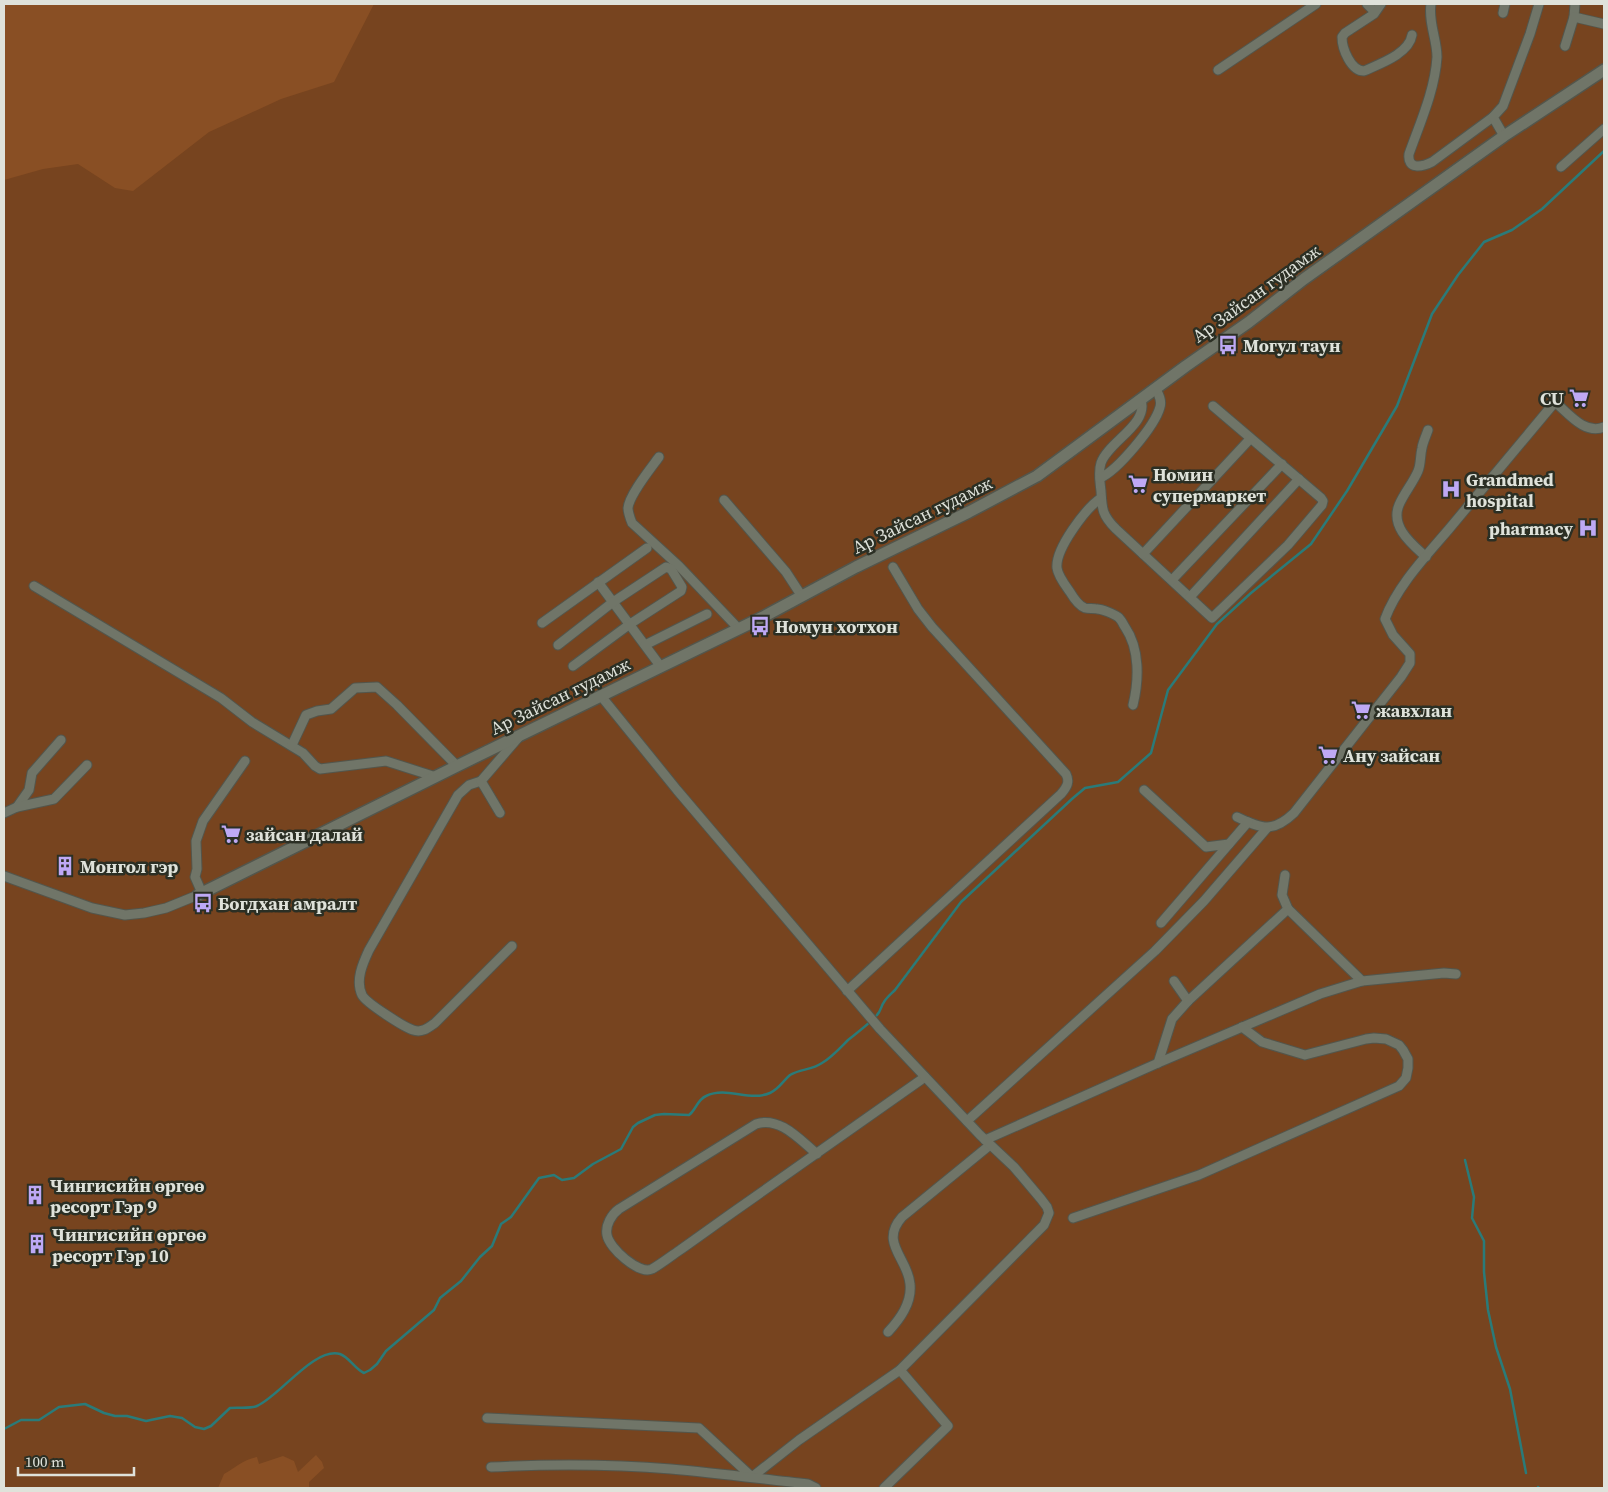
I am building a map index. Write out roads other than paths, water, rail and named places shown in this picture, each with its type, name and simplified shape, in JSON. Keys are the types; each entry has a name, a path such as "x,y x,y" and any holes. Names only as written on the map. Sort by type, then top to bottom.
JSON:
{"street":[{"path":"1218,70 1316,4"},
{"path":"1367,4 1378,8"},
{"path":"1431,4 1430,16 1436,47 1436,60 1431,91 1409,154 1409,161 1418,167 1432,162 1493,117 1503,106 1539,4"},
{"path":"1564,46 1574,17 1575,4"},
{"path":"1378,8 1342,37 1342,43 1350,61 1357,70 1364,71 1403,51 1409,44 1412,35"},
{"path":"1574,17 1604,24"},
{"name":"Ар Зайсан гудамж","path":"200,894 661,667 1037,476 1186,366 1250,322 1304,279 1504,136 1604,70"},
{"path":"1493,117 1504,136"},
{"path":"1561,167 1604,129"},
{"path":"1100,478 1116,468 1152,425 1161,404 1160,396 1156,389"},
{"path":"1141,400 1143,408 1141,414 1105,456 1101,464 1102,509 1106,518 1212,618 1288,545 1322,505 1323,501 1213,406"},
{"path":"1237,817 1267,828 1283,824 1294,813 1384,697 1410,663 1410,654 1394,635 1385,619 1388,611 1426,557 1555,402 1583,426 1596,430 1604,427"},
{"path":"1426,557 1413,545 1400,528 1396,515 1399,505 1418,471 1422,448 1428,430"},
{"path":"1143,554 1250,439"},
{"path":"659,457 632,496 628,506 628,514 632,523 679,566 738,628"},
{"path":"1172,580 1282,464"},
{"path":"1190,597 1299,480"},
{"path":"1101,498 1092,505 1066,541 1058,556 1057,568 1070,593 1080,604 1086,608 1099,609 1118,617 1129,633 1136,658 1136,690 1133,705"},
{"path":"724,500 786,572 801,596"},
{"path":"542,623 647,548"},
{"path":"558,645 614,602 666,567 670,569 682,589 573,666"},
{"path":"847,991 1061,794 1068,784 1066,774 932,628 918,609 894,567"},
{"path":"598,582 661,667"},
{"path":"34,586 221,698 252,722 292,745 320,769 386,761 436,777"},
{"path":"645,645 707,614"},
{"path":"292,745 306,715 331,709 356,688 377,687 398,705 457,766"},
{"path":"601,696 677,790 847,991 925,1077 1014,1168 1044,1203 1049,1213 1044,1225 900,1370 799,1440 752,1477"},
{"path":"512,946 435,1023 425,1030 414,1031 370,1005 361,994 359,980 362,964 458,795 469,785 481,781 520,736"},
{"path":"17,807 27,795 32,773 60,740"},
{"path":"4,876 92,908 125,915 166,908 200,894 195,877 197,868 196,841 203,821 245,761"},
{"path":"4,813 17,807 54,799 87,765"},
{"path":"481,781 500,813"},
{"path":"1144,790 1206,847 1228,844"},
{"path":"1161,922 1248,822"},
{"path":"967,1121 1155,951 1204,901 1267,828"},
{"path":"1285,874 1282,895 1288,909 1362,981"},
{"path":"1158,1063 1172,1018 1288,909"},
{"path":"888,1332 900,1317 910,1296 910,1284 892,1236 895,1224 988,1143 1158,1063 1320,994 1362,981 1456,974"},
{"path":"1174,981 1188,1002"},
{"path":"1073,1218 1199,1175 1323,1119 1393,1090 1403,1082 1407,1073 1409,1063 1403,1050 1386,1039 1366,1039 1305,1055 1262,1042 1242,1027"},
{"path":"817,1154 780,1125 765,1122 756,1124 619,1209 612,1216 608,1224 608,1239 616,1250 636,1267 650,1270 817,1154 925,1077"},
{"path":"884,1488 948,1426 900,1370"},
{"path":"487,1418 700,1428 752,1477"},
{"path":"491,1467 542,1464 670,1469 808,1484 816,1488"}],"waterway":[{"path":"4,1429 21,1420 39,1420 59,1407 85,1404 104,1413 146,1421 170,1416 182,1418 195,1427 204,1429 211,1426 230,1408 254,1407 266,1401 308,1365 330,1354 340,1354 364,1373 377,1364 386,1351 434,1310 440,1298 461,1281 480,1257 492,1246 501,1224 511,1217 539,1178 554,1175 562,1180 574,1178 593,1164 621,1149 633,1127 655,1115 689,1115 703,1098 714,1093 754,1096 770,1093 790,1075 818,1065 829,1058 871,1022 885,1000 895,990 961,902 1085,788 1118,782 1151,753 1168,690 1217,624 1251,593 1311,544 1347,491 1397,406 1432,314 1458,275 1484,242 1512,230 1542,209 1604,151"},
{"path":"1465,1160 1474,1197 1472,1218 1484,1241 1484,1272 1488,1310 1496,1347 1510,1389 1526,1473"}],"place":[{"name":"Могул таун","path":"1228,345"},
{"name":"CU","path":"1579,398"},
{"name":"Номин супермаркет","path":"1138,484"},
{"name":"Grandmed hospital","path":"1451,489"},
{"name":"pharmacy","path":"1588,528"},
{"name":"Номун хотхон","path":"760,626"},
{"name":"жавхлан","path":"1361,710"},
{"name":"Ану зайсан","path":"1328,755"},
{"name":"зайсан далай","path":"231,834"},
{"name":"Монгол гэр","path":"65,866"},
{"name":"Богдхан амралт","path":"203,903"},
{"name":"Чингисийн өргөө ресорт Гэр 9","path":"35,1195"},
{"name":"Чингисийн өргөө ресорт Гэр 10","path":"37,1244"}]}
